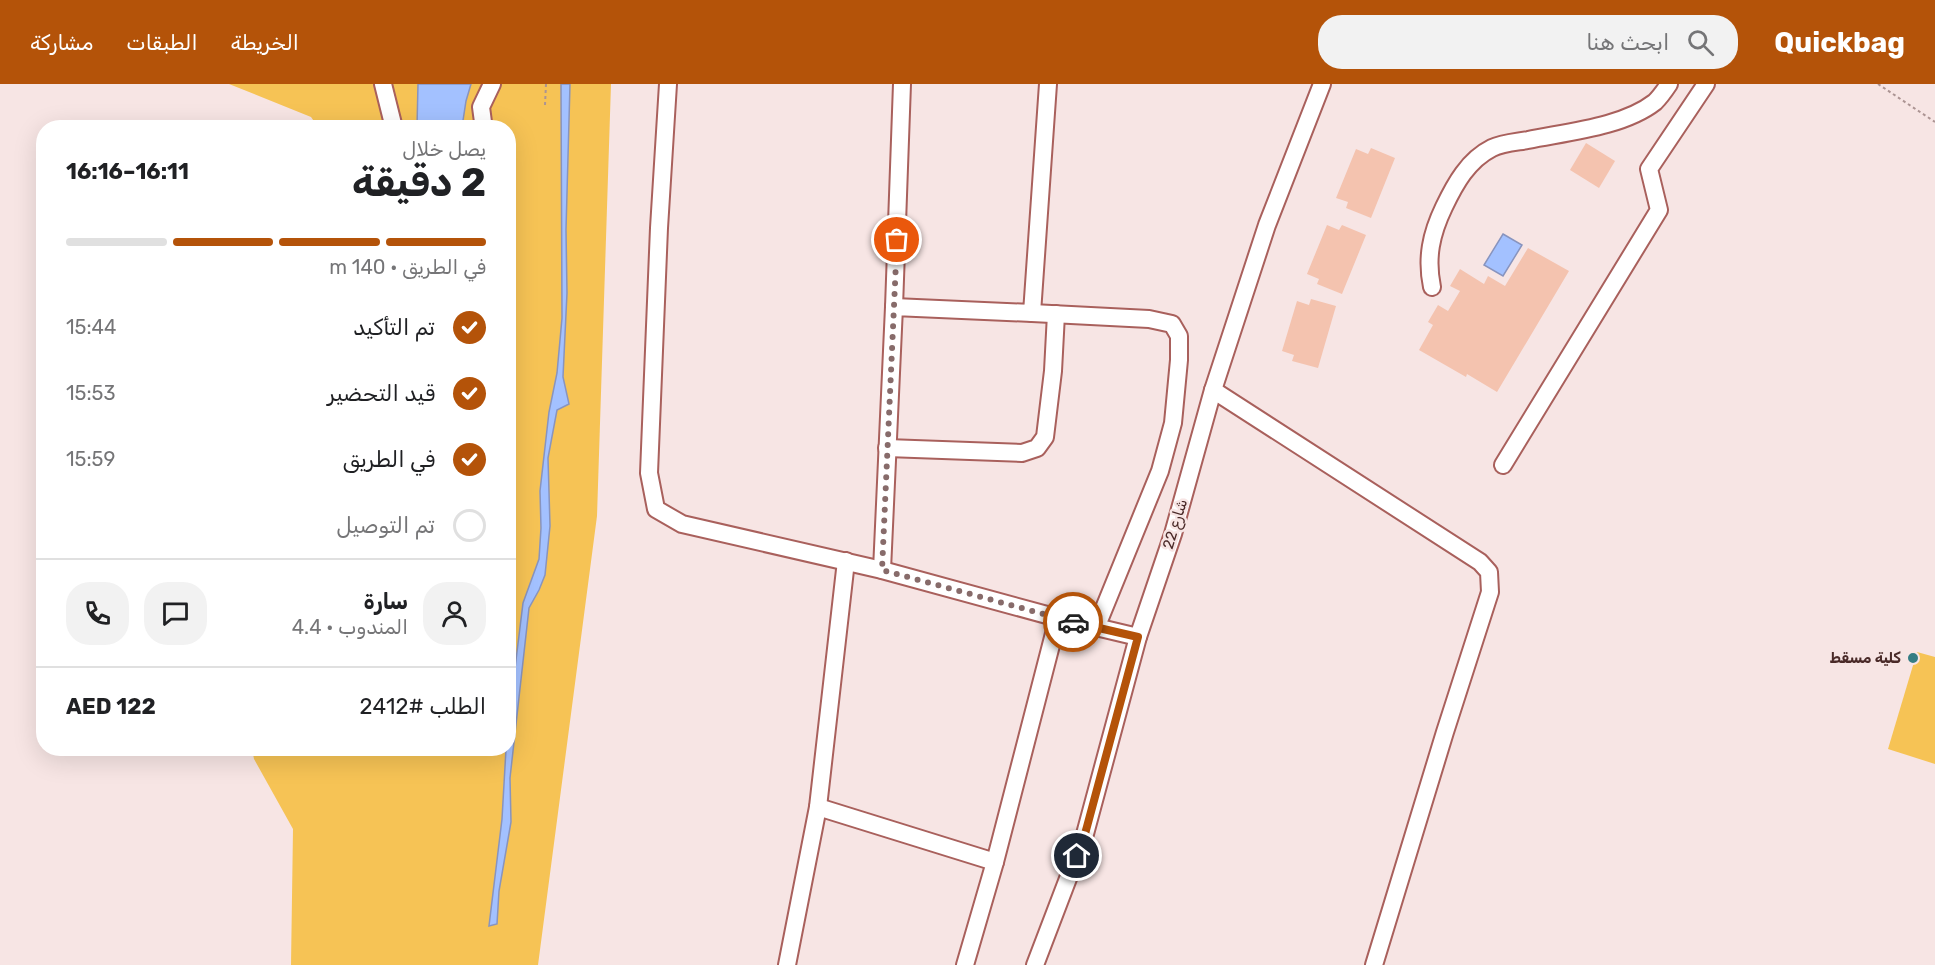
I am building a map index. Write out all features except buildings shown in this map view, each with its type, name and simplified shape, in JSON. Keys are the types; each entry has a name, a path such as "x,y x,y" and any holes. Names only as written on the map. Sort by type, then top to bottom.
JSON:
{"street":[{"path":"383,84 392,120"},
{"path":"483,120 481,107 492,84"},
{"path":"668,84 658,240 649,473 656,509 682,524 846,561 1096,628 1138,637"},
{"path":"882,570 902,84"},
{"path":"1032,313 1048,84"},
{"name":"شارع 22","path":"1035,965 1085,834 1138,637 1173,534 1213,390 1267,225 1322,84"},
{"path":"1432,287 1428,267 1430,245 1437,220 1456,182 1477,158 1494,147 1613,122 1656,101 1669,84"},
{"path":"1503,465 1659,210 1649,169 1706,84"},
{"path":"894,307 1149,319 1172,324 1179,336 1173,423 1160,471 1096,628"},
{"path":"887,448 1022,453 1037,448 1045,437 1053,371 1056,314"},
{"path":"1213,390 1480,562 1489,572 1490,592 1444,732 1374,965"},
{"path":"787,965 818,807 846,561"},
{"path":"965,965 995,862 1058,618"},
{"path":"818,807 995,862"}],"path":[{"path":"544,105 546,84"},
{"path":"1878,84 1935,122"}],"shaded area":[{"path":"229,84 611,84 597,516 538,965 291,965 293,829 253,756 516,756 516,120 313,120 311,117"},
{"path":"1917,652 1935,657 1935,764 1888,749"}],"water":[{"path":"418,84 471,84 463,120 417,120"},
{"path":"561,84 570,84 566,230 567,293 563,377 569,404 557,410 548,458 550,526 545,575 529,608 516,724 516,660 523,603 539,559 540,491 549,412 557,373 562,318"},
{"path":"1503,234 1522,245 1503,276 1484,265"},
{"path":"506,756 512,756 510,778 511,822 499,891 497,924 489,926 502,819"}],"way so far":[{"path":"897,240 882,570 1073,622"}],"place":[{"name":"كلية مسقط","path":"1913,658"}],"route":[{"path":"1073,622 1138,637 1085,834 1077,856"}]}
